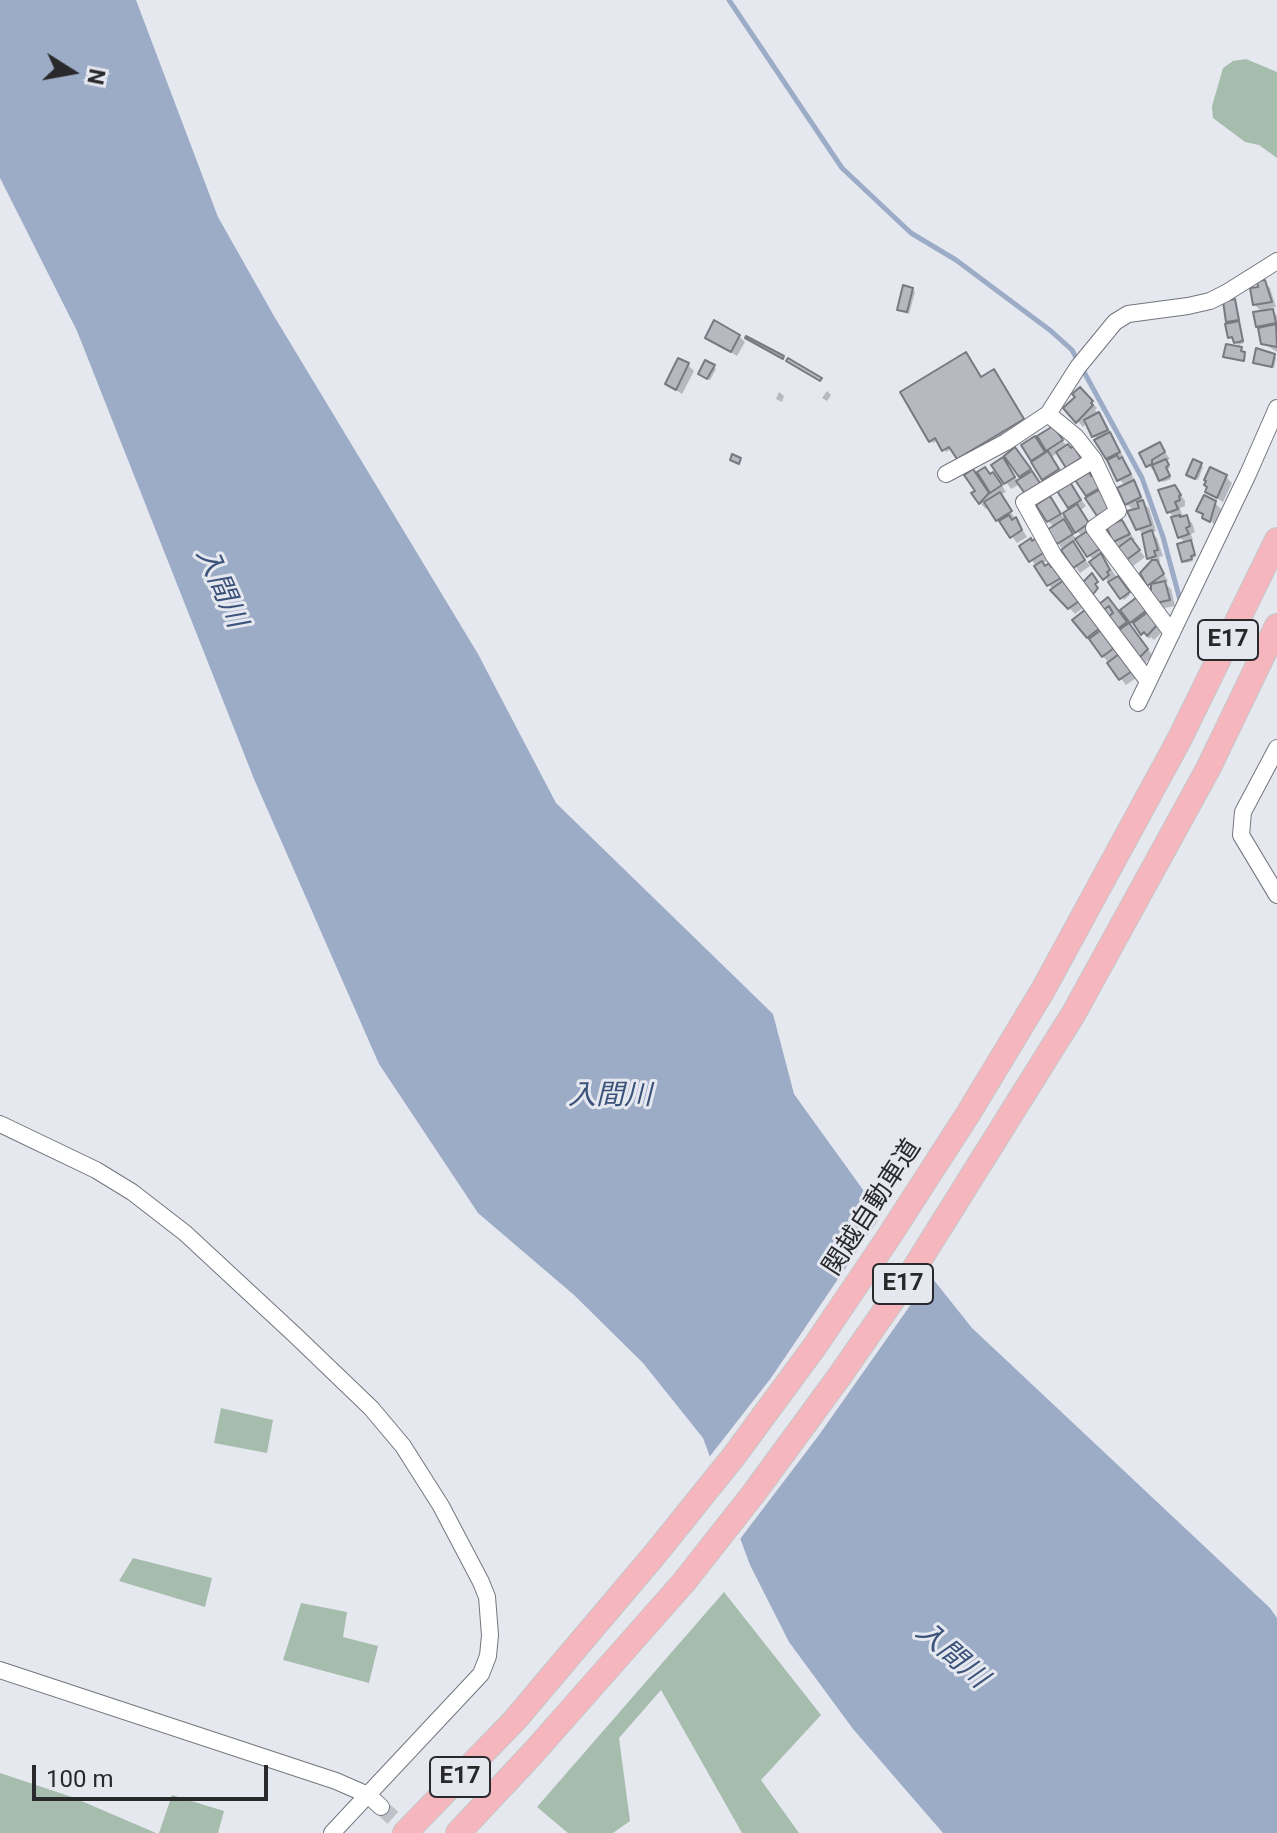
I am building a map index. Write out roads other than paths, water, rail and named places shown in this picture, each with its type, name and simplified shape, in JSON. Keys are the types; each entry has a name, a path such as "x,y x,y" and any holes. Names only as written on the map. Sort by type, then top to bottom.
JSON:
{"highway":[{"name":"関越自動車道","path":"405,1833 514,1721 597,1624 724,1468 839,1310 968,1114 1035,1003 1179,740 1277,540"},
{"name":"E17","path":"458,1833 684,1582 762,1482 906,1281 1074,1013 1208,769 1277,626"}],"street":[{"path":"946,474 1006,442 1048,414 1081,363 1115,322 1128,314 1210,301 1277,261"},
{"path":"1138,703 1277,408"},
{"path":"1048,414 1076,437 1094,460 1118,511 1094,528 1172,633"},
{"path":"1094,460 1024,502 1054,556 1148,681"},
{"path":"1277,748 1243,812 1241,835 1277,895"},
{"path":"0,1124 96,1170 132,1192 185,1233 371,1408 403,1446 441,1506 487,1597 490,1635 488,1656 481,1674 332,1833"},
{"path":"0,1670 336,1781 368,1795 381,1807"}],"water":[{"name":"入間川","path":"0,0 136,0 218,217 274,316 478,654 556,803 773,1014 794,1094 874,1205 972,1328 1270,1608 1277,1618 1277,1833 943,1833 853,1729 789,1642 750,1565 703,1438 643,1363 574,1295 478,1213 379,1064 254,779 77,331 0,178"}],"waterway":[{"path":"729,0 842,168 911,233 956,260 1072,350 1142,478 1163,537 1180,600"}],"tunnel":[{"path":"381,1807 410,1833"}]}
